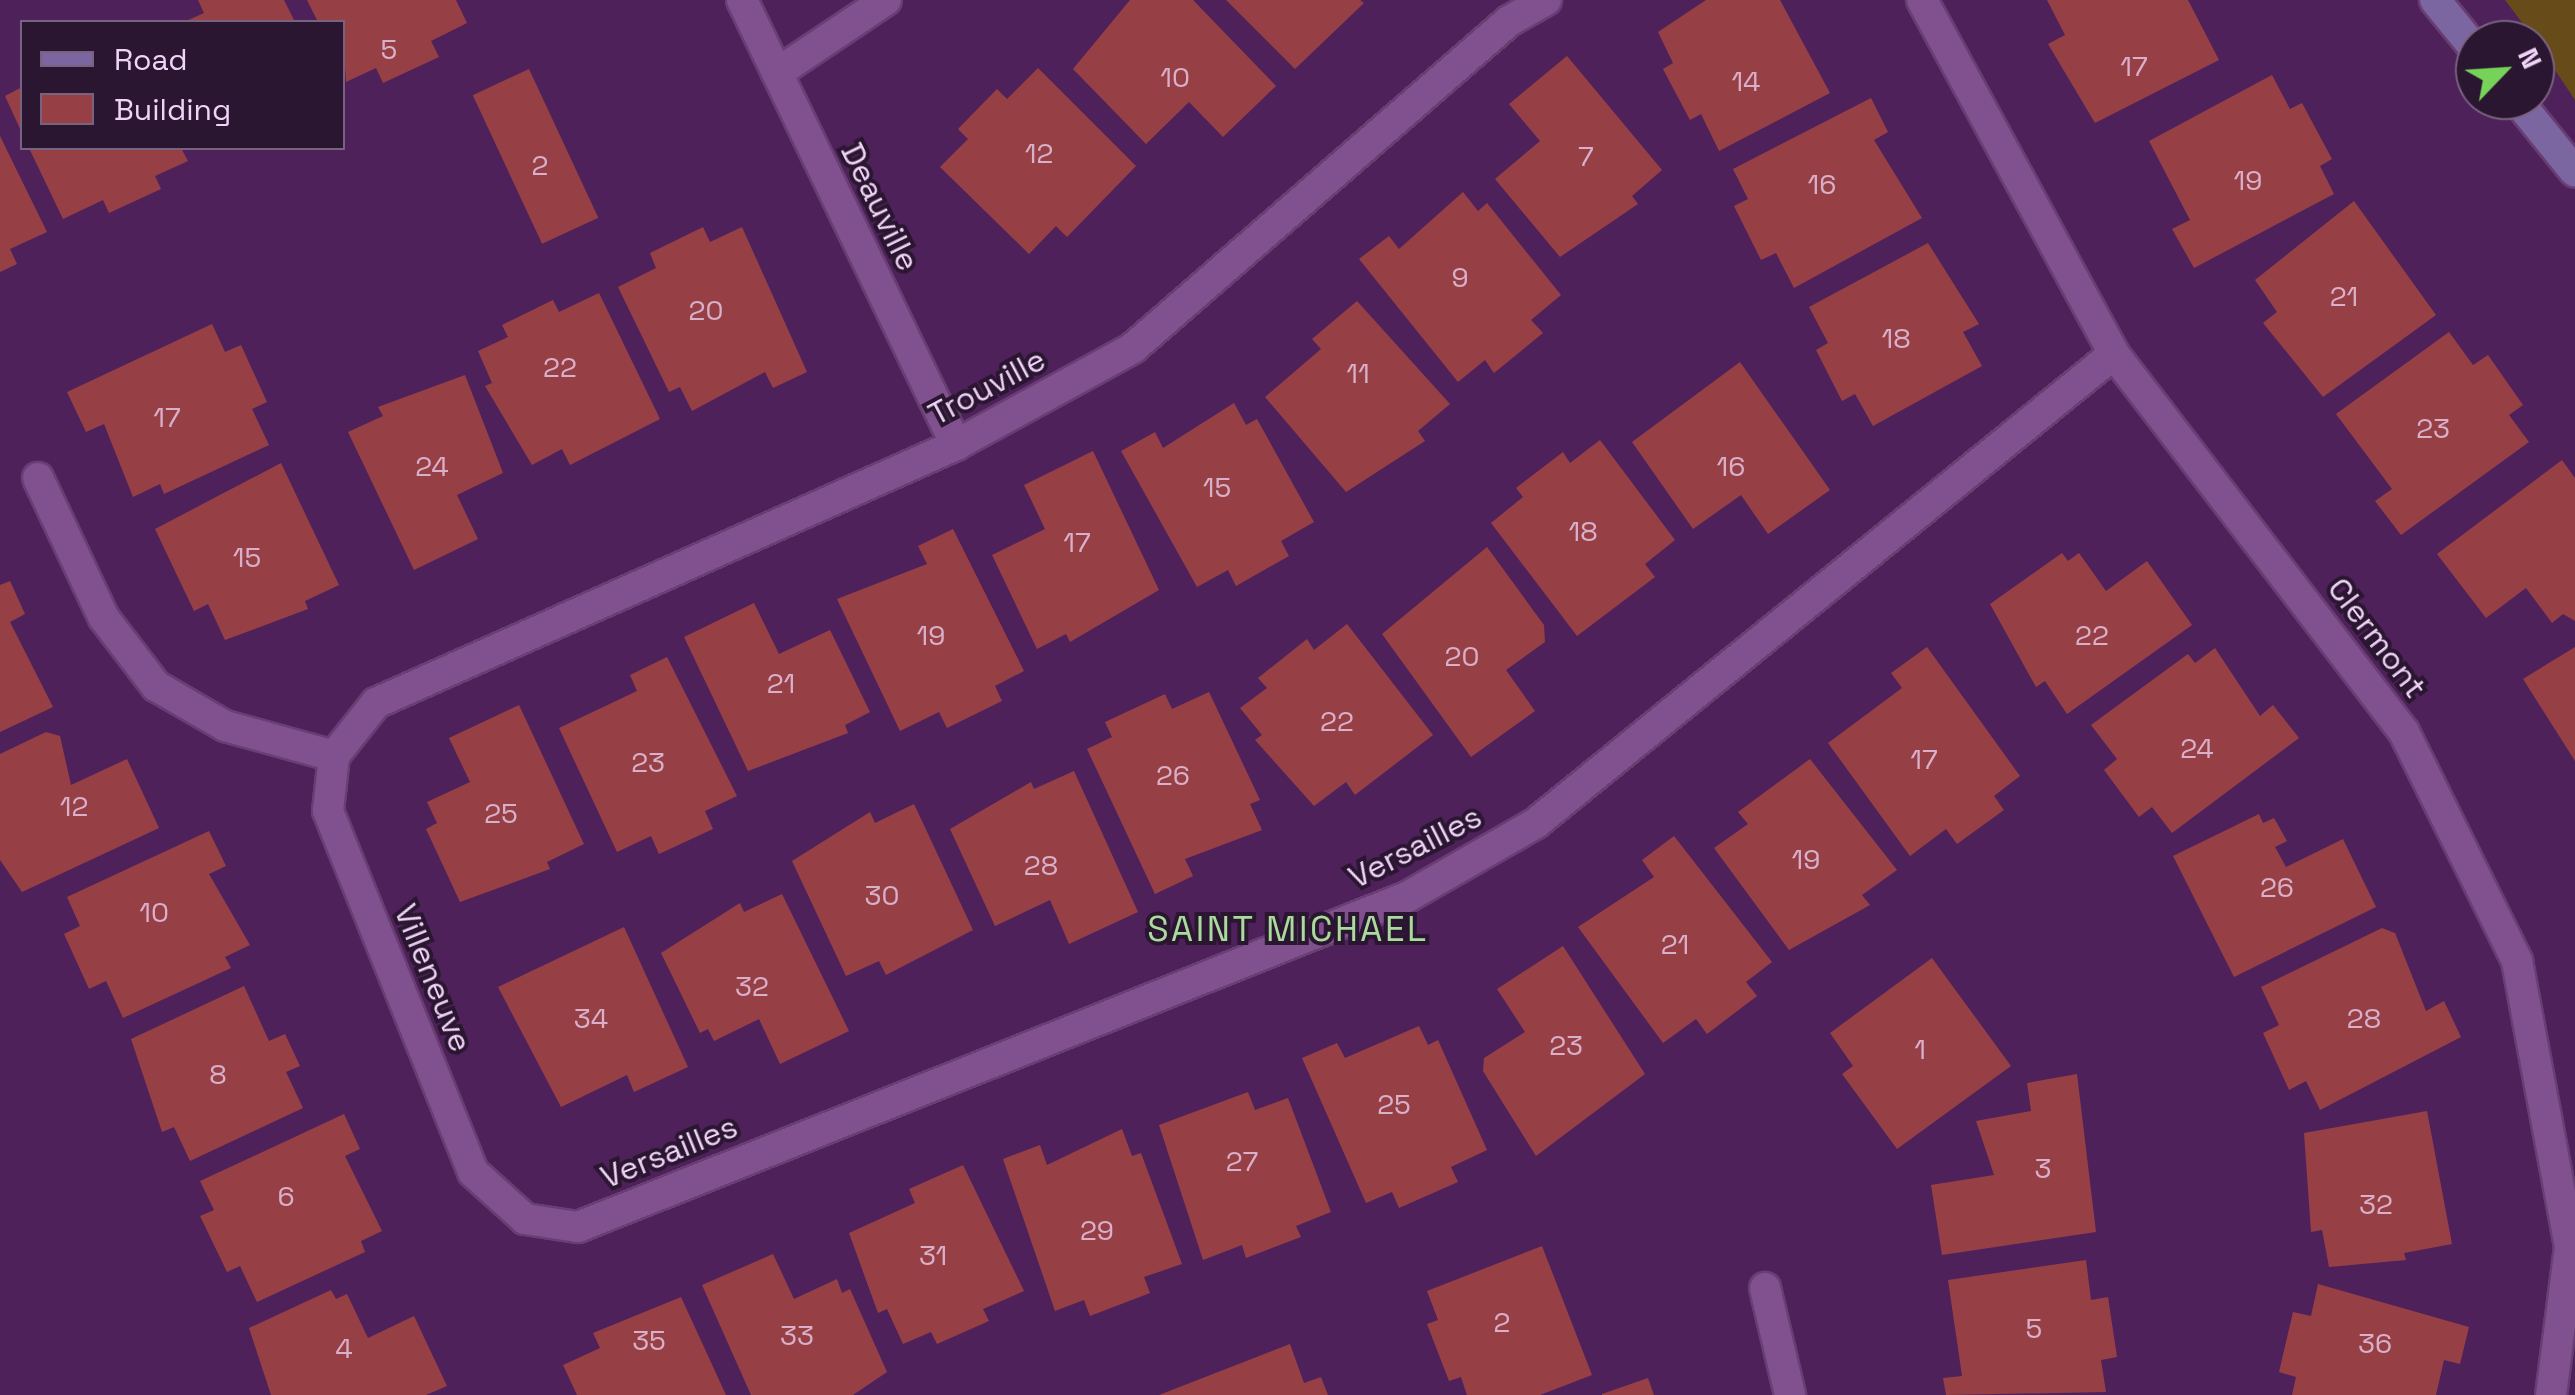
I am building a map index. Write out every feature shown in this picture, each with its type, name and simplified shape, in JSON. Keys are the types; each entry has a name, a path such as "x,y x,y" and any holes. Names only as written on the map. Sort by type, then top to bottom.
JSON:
{"street":[{"name":"Deauville","path":"742,0 956,445"},
{"path":"777,72 886,0"},
{"name":"Trouville","path":"334,756 376,702 956,445 1133,348 1509,21 1546,0"},
{"name":"Clermont","path":"1922,0 2114,354 2404,732 2517,961 2570,1247 2551,1395"},
{"path":"2435,0 2455,24"},
{"path":"2533,120 2575,172"},
{"name":"Versailles","path":"578,1226 1406,897 1536,823 2114,354"},
{"path":"38,478 104,618 156,686 224,726 334,756"},
{"name":"Villeneuve","path":"334,756 328,811 473,1172 525,1218 578,1226"},
{"path":"1765,1288 1790,1395"}],"shaded area":[{"path":"2505,0 2575,0 2575,100 2555,70 2555,20 2520,20"}],"building":[{"path":"198,0 284,0 294,20 188,20 204,13"},
{"path":"307,0 456,0 467,23 431,41 439,57 383,83 376,68 346,82 345,20 317,20"},
{"path":"1130,0 1193,0 1276,86 1223,137 1189,102 1146,144 1073,69"},
{"path":"1226,0 1360,0 1364,3 1295,69"},
{"path":"1706,0 1780,0 1830,93 1719,151 1701,114 1690,120 1663,69 1673,63 1658,32"},
{"path":"2047,0 2188,0 2219,60 2095,123 2048,44 2065,35"},
{"path":"1567,56 1662,170 1632,196 1638,204 1560,257 1495,179 1540,141 1509,104"},
{"path":"1038,68 1136,166 1067,237 1056,226 1029,254 940,167 968,139 958,129 997,89 1007,99"},
{"path":"529,69 598,218 542,244 473,95"},
{"path":"2272,75 2290,109 2302,103 2332,159 2320,166 2334,194 2194,268 2172,229 2190,220 2149,141"},
{"path":"20,88 20,129 5,96"},
{"path":"1871,98 1888,132 1874,140 1922,218 1794,288 1776,253 1761,260 1734,206 1748,199 1733,169"},
{"path":"0,136 47,232 10,249 17,264 0,272"},
{"path":"30,150 182,150 188,161 155,176 161,189 109,213 103,200 63,219"},
{"path":"1463,192 1478,211 1487,203 1561,295 1531,320 1543,333 1494,373 1485,360 1458,382 1359,259 1389,236 1399,249"},
{"path":"2354,201 2436,315 2323,397 2263,323 2277,312 2255,280"},
{"path":"703,227 710,242 742,227 807,372 773,388 765,372 692,411 680,387 669,392 618,287 656,268 650,253"},
{"path":"1928,243 1979,324 1963,332 1982,366 1873,426 1855,394 1842,401 1816,350 1828,343 1809,307"},
{"path":"599,293 660,419 570,465 562,449 532,465 485,386 492,383 478,351 508,337 502,325 553,300 559,312"},
{"path":"1357,301 1450,404 1418,431 1425,441 1346,492 1265,397 1321,349 1312,339"},
{"path":"212,324 225,352 241,345 267,402 252,409 269,445 164,494 160,484 133,497 104,424 86,432 67,392"},
{"path":"2449,332 2473,365 2488,355 2523,405 2509,415 2529,442 2401,535 2375,501 2392,489 2336,414"},
{"path":"1740,362 1830,490 1768,534 1741,495 1693,529 1632,442"},
{"path":"465,375 503,473 457,495 478,539 414,570 348,432 383,416 378,407"},
{"path":"1234,403 1246,425 1257,419 1314,522 1281,541 1289,556 1236,586 1228,570 1197,587 1121,451 1155,432 1163,448"},
{"path":"1600,440 1675,540 1645,564 1655,577 1577,636 1491,523 1523,497 1516,488 1563,452 1570,463"},
{"path":"1093,451 1159,590 1070,642 1066,634 1037,649 992,555 1045,529 1024,485"},
{"path":"2562,460 2575,478 2575,621 2563,614 2552,623 2526,588 2486,618 2437,554"},
{"path":"281,463 339,585 305,601 308,609 225,640 208,604 194,611 155,529"},
{"path":"953,529 1024,671 995,686 1002,701 947,728 939,712 900,731 837,599 927,564 918,546"},
{"path":"1487,547 1544,625 1545,642 1506,670 1535,711 1471,757 1382,634"},
{"path":"2062,553 2068,561 2079,553 2106,591 2147,561 2192,625 2067,714 2045,681 2036,687 1990,604"},
{"path":"10,581 25,614 10,622 53,707 0,732 0,585"},
{"path":"754,603 779,654 830,630 870,712 845,725 848,733 748,771 684,637"},
{"path":"1347,624 1433,735 1355,795 1346,782 1314,806 1255,740 1262,735 1240,708 1267,688 1258,678 1307,639 1314,650"},
{"path":"1927,647 2020,776 1994,796 2004,810 1957,844 1946,829 1910,856 1828,743 1902,688 1891,673"},
{"path":"2575,647 2575,761 2523,679"},
{"path":"2215,648 2260,716 2273,705 2299,738 2172,833 2152,807 2139,817 2104,770 2117,759 2091,725 2188,654 2195,663"},
{"path":"667,657 737,796 705,811 713,829 659,854 651,836 617,852 559,728 637,691 630,675"},
{"path":"1209,692 1260,800 1250,804 1262,830 1185,859 1193,876 1155,894 1087,749 1112,737 1105,722 1165,694 1172,709"},
{"path":"519,705 584,844 547,862 550,869 460,902 426,829 437,823 427,802 470,782 449,738"},
{"path":"46,732 60,736 71,785 127,759 159,828 22,892 0,860 0,754"},
{"path":"1810,759 1897,870 1862,895 1870,905 1789,950 1714,848 1748,824 1738,812"},
{"path":"1074,771 1138,912 1069,944 1050,900 995,926 950,829 1031,782 1034,789"},
{"path":"914,804 973,930 886,975 879,961 846,976 792,861 870,812 875,823"},
{"path":"2259,814 2263,823 2274,818 2287,841 2275,847 2286,867 2343,839 2376,907 2234,977 2173,856"},
{"path":"209,831 226,866 209,874 250,945 225,957 231,968 123,1018 106,981 89,989 64,934 80,926 67,897"},
{"path":"1674,836 1772,962 1746,982 1757,996 1707,1034 1696,1019 1663,1043 1578,927 1654,877 1642,860"},
{"path":"782,894 849,1031 780,1064 759,1019 714,1041 708,1029 700,1033 661,953 740,903 744,912"},
{"path":"624,927 688,1067 634,1092 627,1075 561,1107 498,987"},
{"path":"2382,928 2395,933 2426,1011 2444,1001 2461,1037 2320,1110 2306,1081 2289,1090 2263,1033 2279,1025 2261,987"},
{"path":"1563,946 1645,1074 1536,1156 1483,1071 1484,1058 1525,1032 1497,989"},
{"path":"1932,958 2011,1066 1897,1149 1842,1074 1853,1066 1830,1033"},
{"path":"244,986 269,1041 285,1034 300,1066 286,1072 303,1108 190,1161 174,1127 162,1132 131,1039"},
{"path":"1419,1026 1428,1045 1438,1040 1487,1150 1451,1167 1458,1182 1399,1208 1392,1192 1366,1203 1302,1058 1337,1043 1345,1058"},
{"path":"2077,1074 2096,1232 1942,1255 1931,1185 1994,1175 1976,1121 2031,1111 2027,1083"},
{"path":"1248,1092 1255,1110 1288,1098 1331,1212 1296,1226 1301,1237 1246,1258 1242,1245 1203,1260 1159,1125"},
{"path":"2427,1111 2452,1244 2404,1253 2406,1260 2329,1267 2322,1230 2311,1232 2304,1133"},
{"path":"344,1114 360,1149 345,1156 382,1231 361,1241 365,1252 257,1302 240,1266 227,1272 200,1216 214,1210 200,1181"},
{"path":"1122,1129 1132,1156 1141,1153 1182,1264 1144,1277 1150,1293 1090,1316 1084,1300 1055,1311 1003,1159 1040,1145 1047,1165"},
{"path":"963,1165 1024,1291 983,1309 989,1321 937,1344 931,1332 903,1344 887,1309 878,1313 849,1233 915,1203 909,1189"},
{"path":"1542,1246 1592,1375 1540,1395 1467,1395 1461,1377 1449,1381 1427,1324 1438,1320 1427,1291"},
{"path":"773,1254 794,1299 837,1279 842,1293 850,1289 887,1372 853,1395 751,1395 702,1285"},
{"path":"2086,1260 2091,1300 2108,1297 2117,1357 2101,1360 2106,1392 1946,1395 1943,1378 1962,1376 1948,1280"},
{"path":"2318,1284 2469,1327 2460,1364 2444,1360 2436,1395 2292,1395 2296,1377 2279,1372 2293,1312 2311,1316"},
{"path":"331,1290 336,1299 347,1294 368,1338 414,1316 447,1386 426,1395 271,1395 249,1328"},
{"path":"681,1297 726,1395 577,1395 563,1365 600,1348 593,1333"},
{"path":"1290,1344 1304,1383 1321,1377 1328,1395 1159,1395"},
{"path":"1648,1378 1654,1395 1602,1395 1602,1394"}],"district":[{"name":"SAINT MICHAEL","path":"1288,929"}]}
